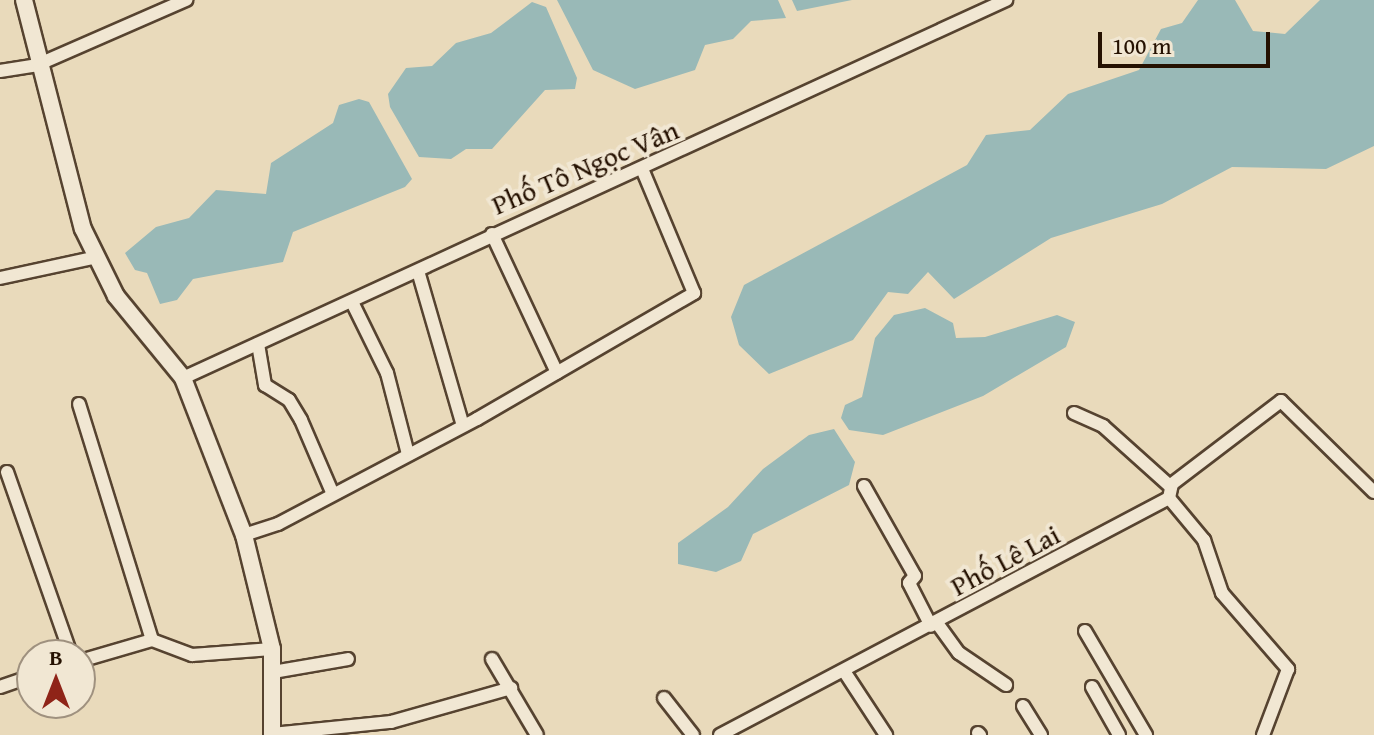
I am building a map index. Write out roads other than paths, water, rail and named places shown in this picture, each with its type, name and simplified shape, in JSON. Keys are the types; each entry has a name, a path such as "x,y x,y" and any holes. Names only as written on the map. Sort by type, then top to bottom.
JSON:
{"street":[{"path":"24,0 37,65 97,257 116,296 183,378 244,535 272,649 272,735 391,722 511,688"},
{"path":"0,71 37,65 186,0"},
{"name":"Phố Tô Ngọc Vân","path":"183,378 352,302 492,234 643,171 1006,0"},
{"path":"244,535 278,524 332,492 463,426 694,293 643,171"},
{"path":"492,234 557,373"},
{"path":"0,278 97,257"},
{"path":"418,271 463,426"},
{"path":"352,302 387,373 408,454"},
{"path":"258,344 265,385 301,420 332,492"},
{"name":"Phố Lê Lai","path":"720,735 934,625 1170,492 1278,402 1289,403 1374,492"},
{"path":"79,404 152,640"},
{"path":"1074,413 1103,426 1170,492 1204,540 1222,593 1288,669 1263,735"},
{"path":"7,472 65,639"},
{"path":"864,486 915,576 909,583 934,625 959,653 1006,685"},
{"path":"1085,631 1146,735"},
{"path":"96,656 152,640 192,655 272,649"},
{"path":"273,672 348,659"},
{"path":"492,659 537,735"},
{"path":"844,671 886,735"},
{"path":"1092,687 1119,735"},
{"path":"664,698 693,735"},
{"path":"1023,706 1041,735"}],"water":[{"path":"557,0 778,0 786,18 751,21 733,39 705,45 695,70 635,89 593,70"},
{"path":"792,0 852,0 797,11"},
{"path":"1198,0 1235,0 1253,31 1285,34 1320,0 1374,0 1374,146 1326,169 1232,167 1162,204 1051,238 954,299 928,272 908,294 888,292 853,340 769,374 739,345 731,317 744,285 967,165 986,135 1030,130 1068,94 1139,70 1161,29 1182,23"},
{"path":"532,2 546,7 577,78 575,89 545,90 492,149 466,149 451,159 419,157 390,107 388,94 406,68 432,66 456,43 491,33"},
{"path":"359,99 369,102 412,179 405,187 293,232 283,262 193,279 177,300 160,304 147,273 135,270 125,253 156,227 189,218 216,190 266,194 271,163 333,123 339,105"},
{"path":"925,308 953,323 956,338 985,337 1057,315 1075,322 1066,347 983,396 883,435 849,430 841,418 845,405 862,397 875,338 894,315"},
{"path":"834,429 855,462 849,485 753,534 741,561 716,572 678,564 678,543 728,507 763,469 809,435"}]}
